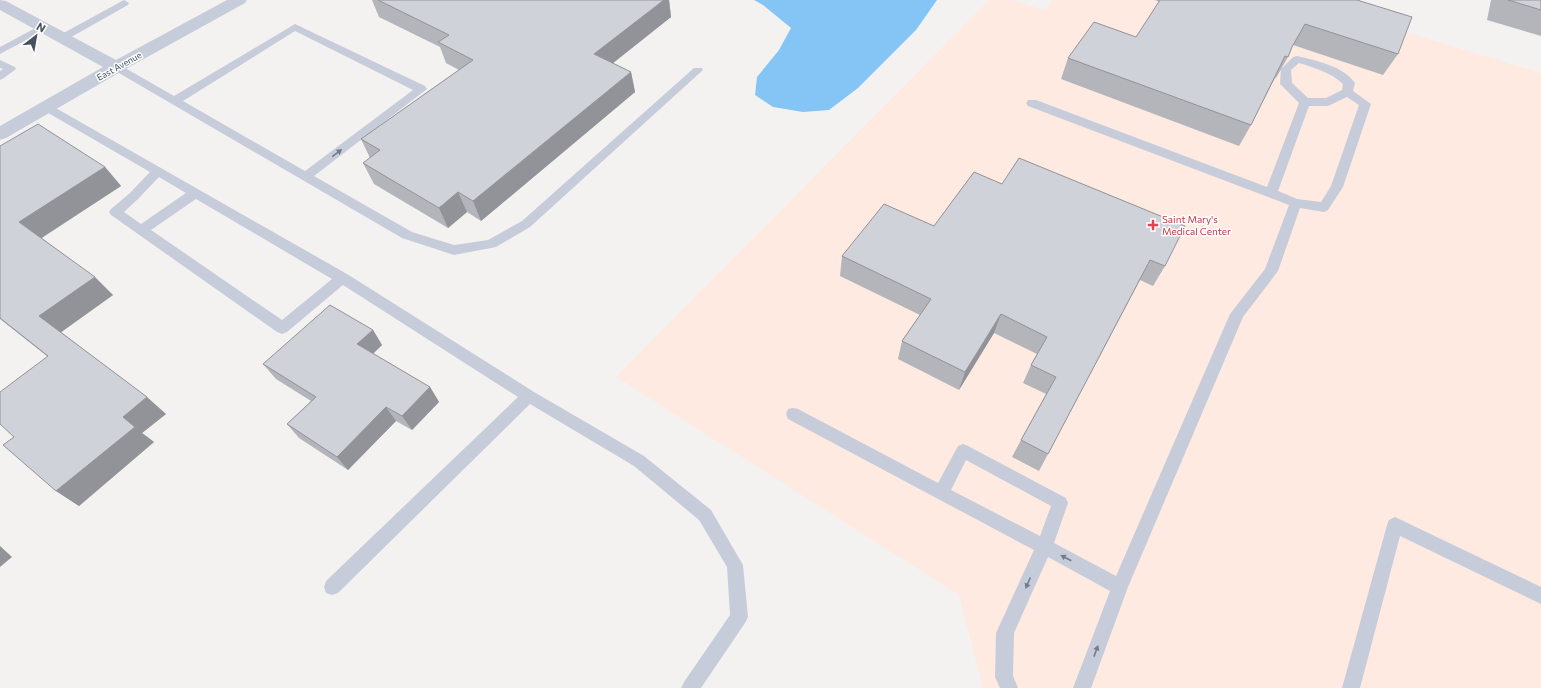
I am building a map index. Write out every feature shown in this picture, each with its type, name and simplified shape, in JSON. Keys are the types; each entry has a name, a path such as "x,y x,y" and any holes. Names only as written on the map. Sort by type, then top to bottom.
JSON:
{"street":[{"name":"East Avenue","path":"0,134 116,67 239,0"},
{"path":"0,4 116,67"}],"lane":[{"path":"62,38 121,1 136,9"},
{"path":"0,51 42,27"},
{"path":"174,101 295,27 421,89 306,176"},
{"path":"1297,59 1325,66 1340,74 1348,83 1347,92 1328,102 1305,102 1286,84 1286,69 1297,59"},
{"path":"0,63 11,69 0,76"},
{"path":"116,67 407,235 454,250 491,244 526,224 698,70"},
{"path":"1032,103 1296,203 1324,207 1337,187 1365,104 1347,92"},
{"path":"1271,194 1305,102"},
{"path":"47,107 342,278 529,396 639,461 705,516 735,565 739,616 690,688"},
{"path":"158,171 134,196 115,212 282,328 342,278"},
{"path":"142,230 195,193"},
{"path":"1082,688 1120,587 1237,314 1271,271 1296,203"},
{"path":"332,587 529,396"},
{"path":"793,414 1120,587"},
{"path":"941,493 963,451 1060,503 1044,547 1005,633 1004,677 1009,688"},
{"path":"1351,688 1396,525 1541,596"}],"shaded area":[{"name":"Saint Mary's Medical Center","path":"989,0 1012,0 1044,10 1053,0 1299,0 1541,73 1541,688 983,688 959,595 616,377"}],"water":[{"path":"754,0 937,0 916,30 858,88 829,110 803,112 773,107 755,95 757,77 779,50 791,28 763,5"}],"building":[{"path":"378,0 664,0 594,54 631,72 473,201 458,192 439,208 363,163 380,150 361,139 473,60 438,42 449,35"},
{"path":"1160,0 1357,0 1412,17 1398,54 1305,24 1288,57 1285,56 1251,125 1068,58 1094,22 1136,37"},
{"path":"1508,0 1541,0 1541,10"},
{"path":"38,124 105,167 19,222 95,277 39,316 147,397 123,417 135,427 56,491 3,445 14,437 0,424 0,392 48,356 0,318 0,146"},
{"path":"1019,158 1185,226 1165,266 1150,260 1048,454 1021,440 1056,377 1031,365 1047,337 1001,314 965,372 902,341 931,299 842,256 884,204 934,226 974,172 1002,184"},
{"path":"330,305 373,330 357,344 430,387 402,416 386,407 337,457 287,424 316,397 263,364"}],"place":[{"name":"Saint Mary's Medical Center","path":"1153,225"}]}
